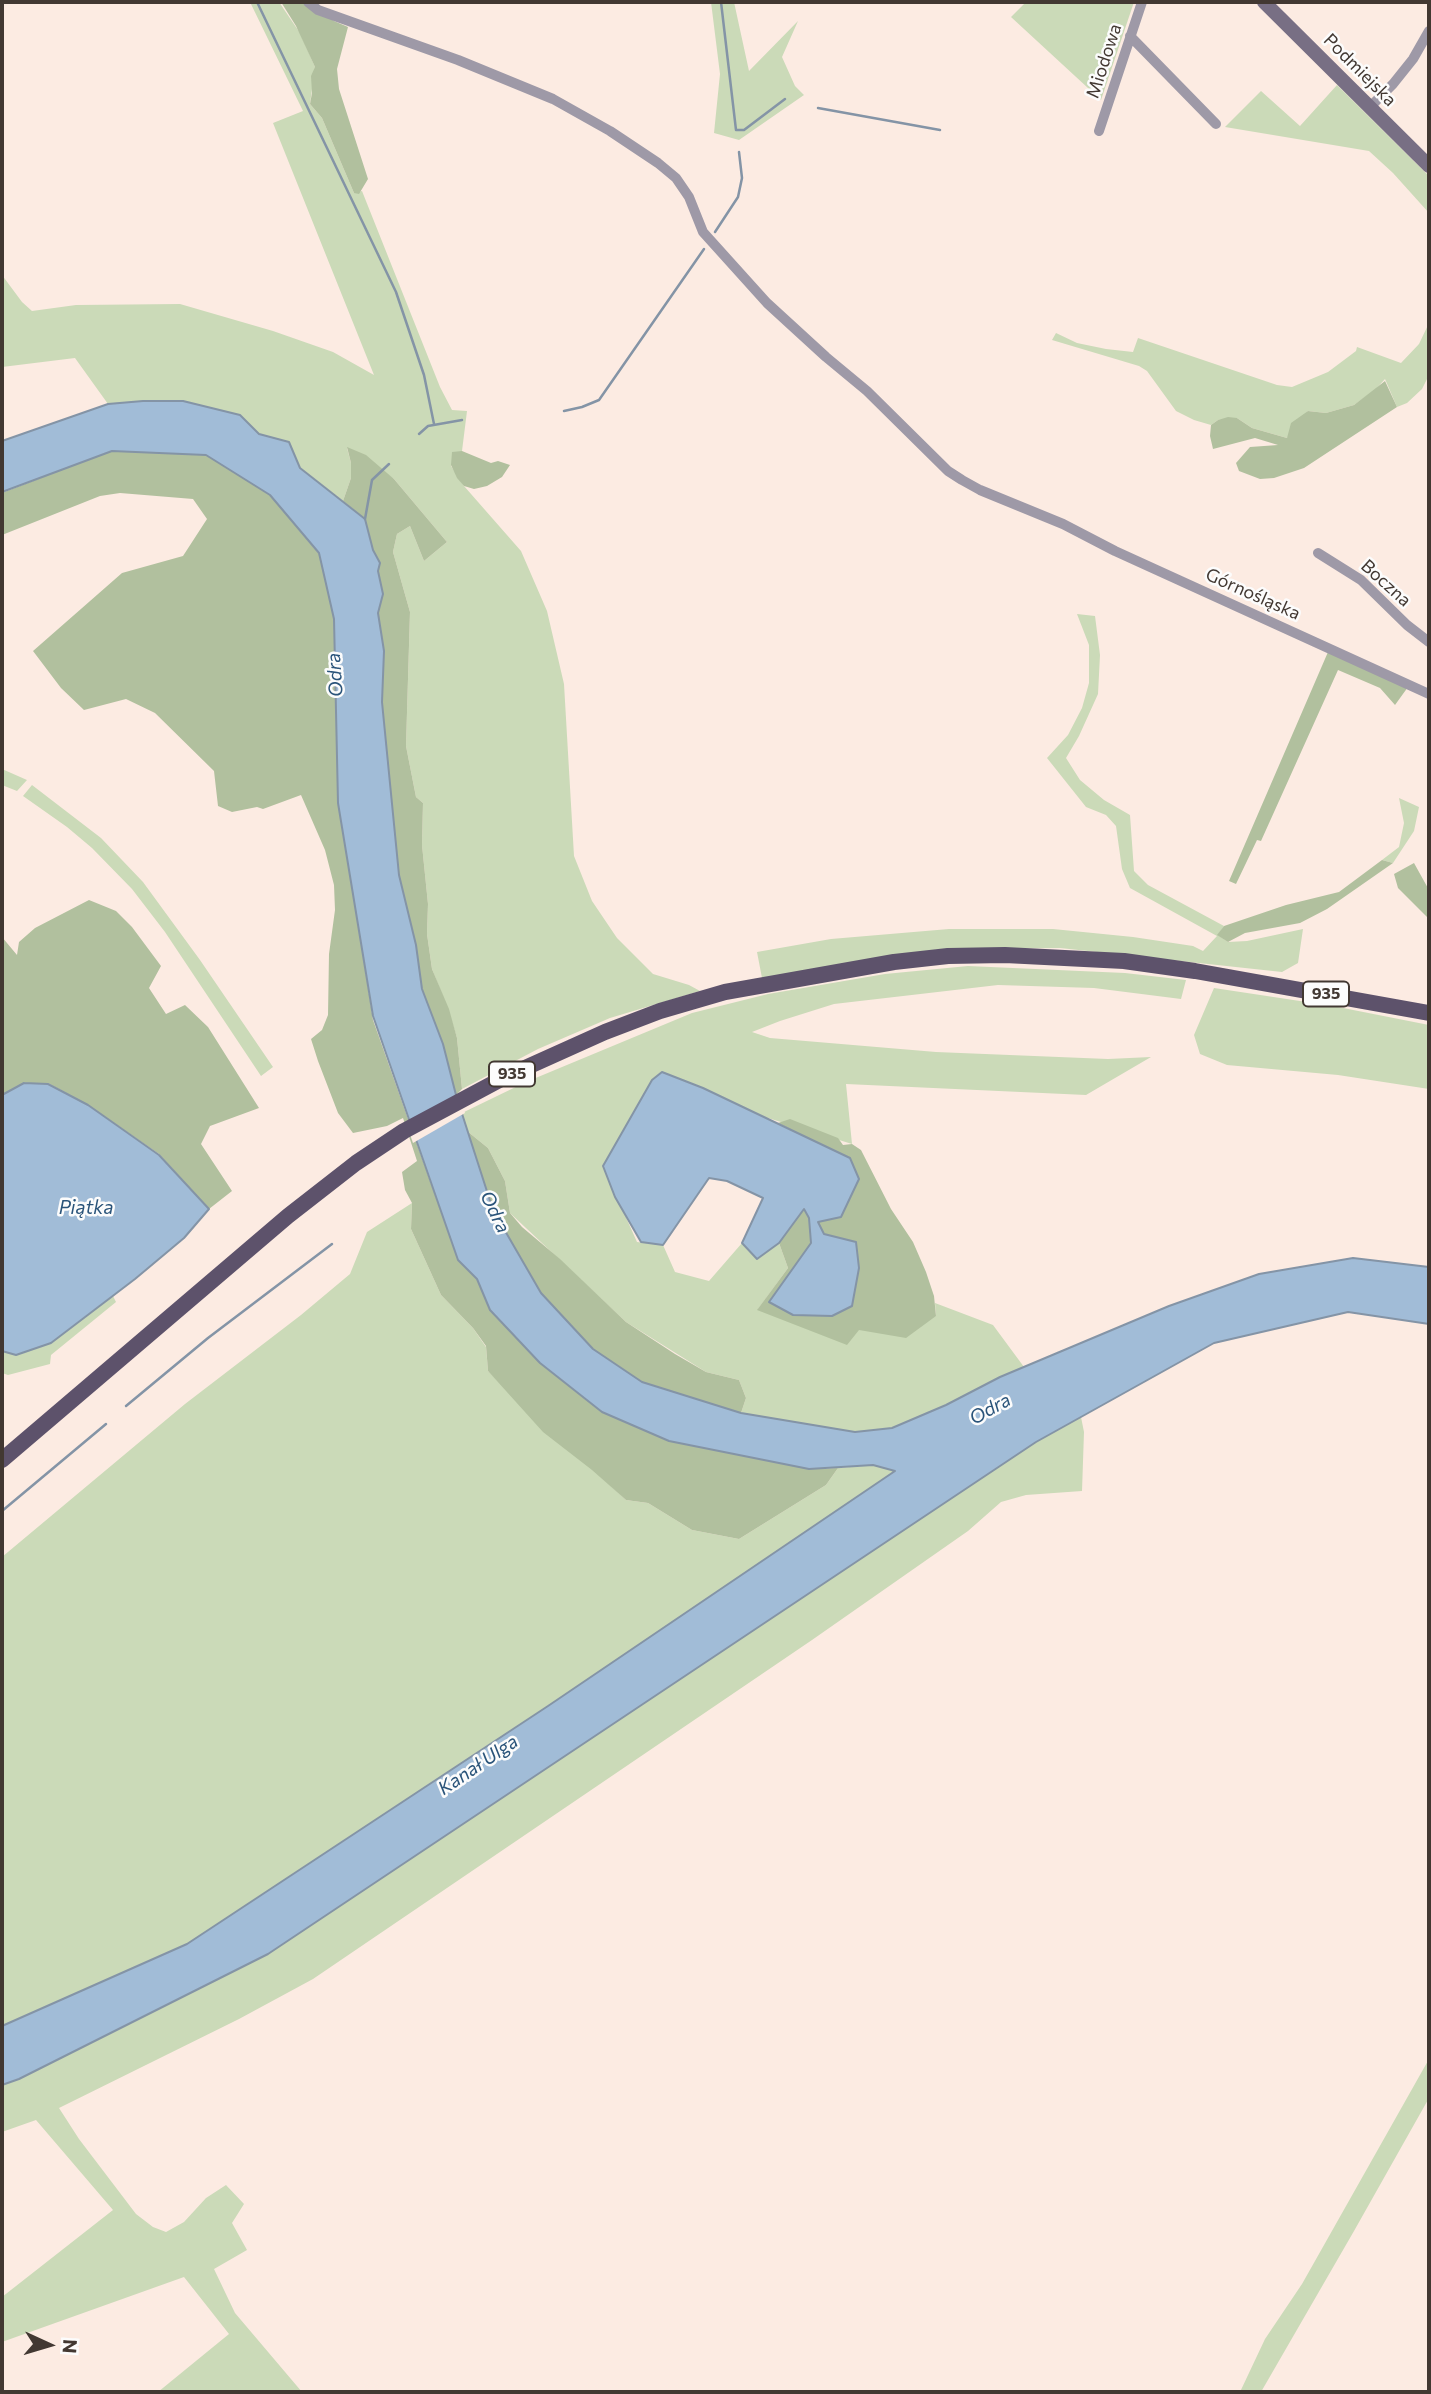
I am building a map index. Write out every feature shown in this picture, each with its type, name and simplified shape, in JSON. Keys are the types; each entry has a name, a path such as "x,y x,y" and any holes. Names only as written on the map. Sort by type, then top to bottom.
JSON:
{"main road":[{"name":"935","path":"2,1461 288,1216 356,1163 404,1131 505,1077 605,1032 660,1011 725,992 761,985 894,962 948,956 1063,957 1124,961 1429,1013"}],"street":[{"name":"Górnośląska","path":"308,2 317,10 458,60 553,99 610,131 658,163 676,178 689,197 703,232 723,256 768,303 867,391 948,471 980,490 1063,524 1115,551 1429,694"},
{"name":"Miodowa","path":"1099,131 1142,2"},
{"name":"Podmiejska","path":"1264,2 1429,166"},
{"path":"1370,107 1413,59 1429,31"},
{"path":"1130,36 1216,124"},
{"name":"Boczna","path":"1318,553 1361,580 1407,625 1429,642"}],"green space":[{"path":"250,2 279,2 300,33 315,67 310,104 322,118 354,193 362,191 440,387 452,410 467,411 462,451 451,466 464,486 521,551 547,611 564,684 574,856 592,901 617,938 653,974 700,991 610,1018 538,1049 462,1089 457,1038 432,969 427,934 428,904 422,845 423,803 416,797 406,746 410,612 393,552 397,534 410,526 424,561 447,542 394,479 347,448 351,478 343,501 300,468 289,442 259,434 240,415 183,401 108,404 75,358 2,367 2,275 32,311 76,305 180,304 333,352 374,375 273,123 303,111"},
{"path":"281,2 306,2 348,27 337,69 339,89 368,179 359,194 354,193 322,118 310,104 311,76 315,67 296,26"},
{"path":"711,2 734,2 749,71 798,21 782,57 795,86 804,95 739,140 714,133 720,74"},
{"path":"1026,2 1134,2 1101,100 1011,17"},
{"path":"1337,85 1429,176 1429,213 1369,151 1225,127 1261,91 1300,126"},
{"path":"1429,323 1429,375 1422,389 1407,403 1397,407 1385,379 1354,405 1326,413 1308,411 1287,438 1252,428 1237,418 1218,420 1211,425 1194,420 1176,411 1147,371 1139,366 1052,340 1056,333 1077,343 1133,352 1138,338 1277,385 1292,387 1328,372 1356,351 1357,347 1401,363 1419,344"},
{"path":"1385,381 1397,407 1304,468 1274,478 1260,479 1239,471 1236,463 1250,447 1278,445 1255,438 1213,449 1211,425 1218,420 1237,418 1252,428 1287,438 1291,423 1308,411 1326,413 1354,405"},
{"path":"347,447 366,455 394,479 447,542 424,561 410,526 397,534 393,552 410,612 406,746 416,797 423,803 422,845 428,904 427,934 432,969 449,1009 457,1038 462,1089 456,1095 443,1044 422,989 416,945 399,875 382,702 384,651 378,613 383,594 378,571 380,563 373,550 365,519 343,501 351,478"},
{"path":"113,450 206,455 270,495 320,555 335,621 349,867 373,1020 458,1260 477,1279 490,1310 540,1363 602,1412 669,1441 809,1469 838,1468 826,1485 739,1539 692,1530 648,1503 626,1500 543,1432 488,1371 486,1346 473,1328 441,1295 411,1229 412,1203 405,1190 402,1172 417,1161 403,1118 387,1126 353,1133 338,1113 318,1061 311,1039 322,1030 328,1015 329,954 335,910 334,885 325,850 301,795 263,809 257,807 232,812 218,806 214,771 155,713 126,699 84,710 61,688 33,651 122,573 183,556 207,519 193,499 120,493 100,496 2,535 2,493"},
{"path":"462,451 491,463 498,461 510,465 502,477 487,486 474,489 464,486 451,465 452,452"},
{"path":"1077,614 1095,616 1100,655 1098,694 1066,758 1080,780 1104,800 1130,815 1134,871 1148,885 1224,926 1218,935 1228,942 1247,941 1303,929 1298,963 1282,972 1060,948 941,949 762,978 757,952 831,939 949,929 1053,929 1133,937 1193,946 1203,951 1217,936 1130,888 1122,869 1116,826 1106,815 1086,807 1047,758 1068,735 1082,708 1089,683 1089,645"},
{"path":"1328,652 1408,687 1395,705 1380,688 1338,670 1261,841 1257,840 1236,884 1229,881"},
{"path":"2,769 27,780 17,791 2,785"},
{"path":"32,785 101,838 143,882 273,1067 261,1076 165,932 132,889 92,848 23,796"},
{"path":"1399,798 1419,807 1414,831 1393,863 1382,860 1399,847 1404,823"},
{"path":"1382,860 1393,863 1327,909 1300,923 1245,933 1228,942 1217,935 1224,926 1286,905 1339,892"},
{"path":"1414,863 1429,890 1429,919 1398,888 1394,874"},
{"path":"89,900 116,911 132,927 161,966 149,988 166,1014 185,1005 208,1027 259,1108 210,1126 201,1144 232,1191 209,1209 159,1154 88,1105 48,1083 24,1083 2,1096 2,937 17,955 19,942 35,928"},
{"path":"968,966 1125,973 1186,980 1181,999 1094,988 998,985 834,1004 780,1021 752,1032 770,1038 936,1052 1108,1059 1151,1057 1086,1095 846,1084 852,1144 755,1114 703,1088 662,1072 603,1166 637,1242 663,1245 675,1272 709,1281 742,1243 757,1259 779,1243 788,1268 758,1309 859,1330 936,1316 935,1303 993,1325 1024,1367 892,1428 855,1432 741,1413 746,1398 739,1380 706,1372 626,1322 510,1213 505,1181 488,1148 467,1131 462,1113 526,1082 692,1013 768,994 885,974"},
{"path":"1214,988 1333,1006 1429,1025 1429,1089 1338,1075 1227,1065 1200,1054 1194,1035"},
{"path":"790,1119 838,1138 843,1145 852,1144 861,1150 891,1209 913,1242 934,1296 936,1316 906,1338 859,1330 847,1345 757,1310 788,1268 779,1243 804,1209 809,1218 811,1243 793,1315 831,1316 852,1305 859,1268 824,1234 817,1222 849,1158 778,1123"},
{"path":"467,1131 488,1148 505,1181 510,1213 522,1227 626,1322 706,1372 739,1380 746,1398 741,1413 642,1382 593,1349 541,1293 493,1210"},
{"path":"412,1203 411,1229 441,1295 473,1328 486,1347 488,1371 626,1500 648,1503 692,1530 739,1539 826,1485 838,1468 873,1465 896,1471 548,1706 187,1944 2,2026 2,1557 185,1404 350,1274 367,1232"},
{"path":"113,1296 116,1302 51,1355 50,1364 8,1375 2,1373 2,1351 16,1355 51,1343"},
{"path":"1081,1417 1084,1432 1082,1491 1026,1495 1001,1502 968,1531 812,1640 313,1979 239,2019 59,2108 136,2214 153,2227 166,2232 184,2222 206,2198 226,2185 244,2204 232,2223 247,2250 214,2269 235,2313 302,2392 158,2392 229,2334 184,2277 2,2342 2,2297 113,2210 36,2120 2,2132 2,2085 19,2079 268,1954 1036,1442"},
{"path":"1429,2059 1429,2098 1354,2231 1261,2392 1240,2392 1265,2339 1302,2284"}],"water":[{"path":"183,401 240,415 259,434 289,442 300,468 365,519 373,550 380,563 378,571 383,594 378,613 384,651 382,702 399,875 416,945 422,989 443,1044 456,1095 493,1210 541,1293 593,1349 642,1382 741,1413 855,1432 892,1428 946,1405 1000,1377 1169,1306 1259,1274 1353,1258 1429,1267 1429,1324 1348,1312 1214,1343 1036,1442 268,1954 19,2079 2,2085 2,2026 187,1944 548,1706 895,1471 873,1465 809,1469 669,1441 602,1412 540,1363 490,1310 477,1279 458,1260 373,1016 338,803 334,619 319,553 270,495 206,455 112,451 2,492 2,441 108,404"},
{"path":"662,1072 703,1088 850,1158 859,1179 841,1217 818,1222 824,1234 856,1242 859,1268 852,1306 832,1316 793,1315 769,1302 811,1243 809,1218 804,1209 779,1243 757,1259 742,1243 763,1198 727,1181 709,1178 663,1245 641,1242 615,1197 603,1166 652,1080"},
{"name":"Piątka","path":"24,1083 48,1084 88,1105 159,1155 209,1209 184,1238 51,1343 16,1355 2,1351 2,1095"}],"pier":[{"path":"459,1095 465,1113 413,1143 407,1126"}],"waterway":[{"path":"257,2 396,292 424,375 434,424"},
{"path":"721,2 736,130 744,130 785,99"},
{"path":"818,108 940,130"},
{"path":"715,232 738,197 742,178 739,152"},
{"path":"564,411 599,400 704,249"},
{"path":"419,434 428,426 462,420"},
{"path":"365,519 372,480 389,464"},
{"path":"126,1406 208,1338 332,1244"},
{"path":"2,1511 106,1424"}],"water label":[{"name":"Odra","path":"335,675"},
{"name":"Odra","path":"495,1212"},
{"name":"Odra","path":"990,1409"},
{"name":"Kanał Ulga","path":"478,1765"}]}
